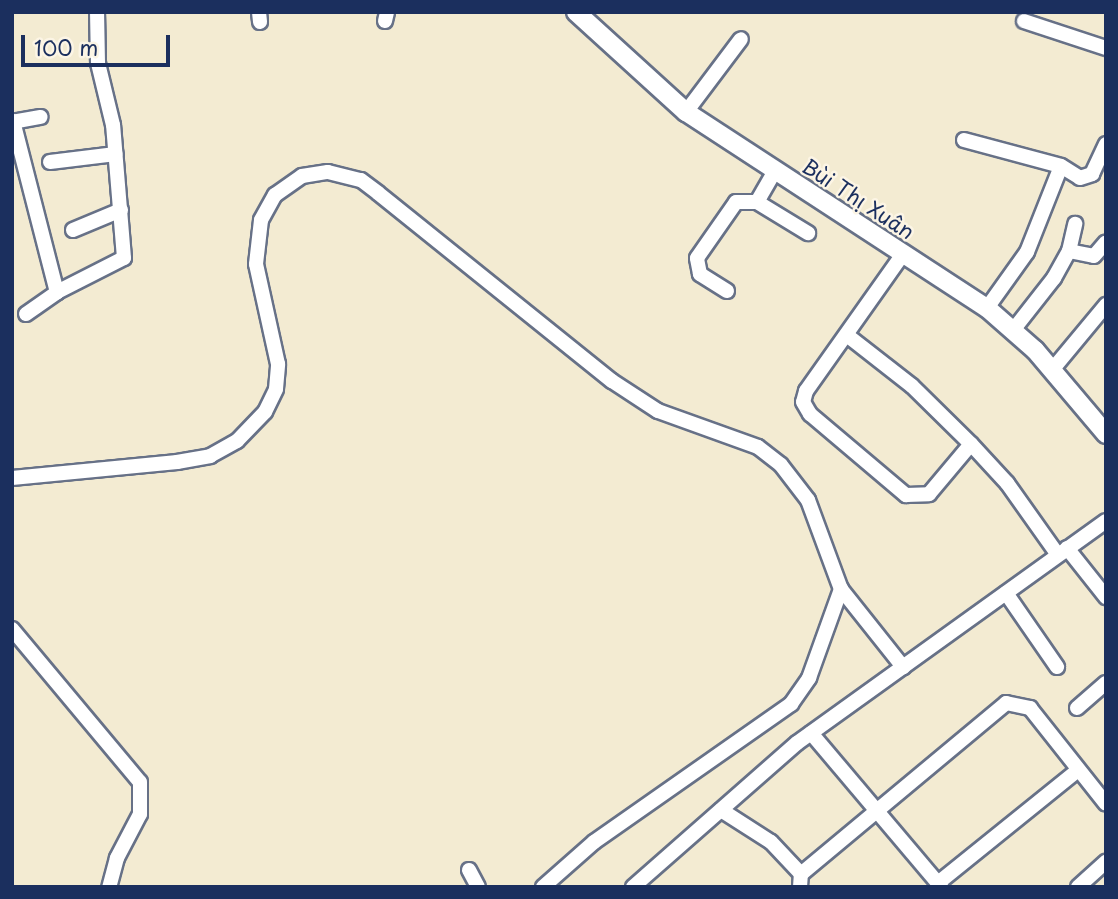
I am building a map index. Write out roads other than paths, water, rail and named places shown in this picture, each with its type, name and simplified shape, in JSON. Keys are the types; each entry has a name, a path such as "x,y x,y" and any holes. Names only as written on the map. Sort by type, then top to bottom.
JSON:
{"main road":[{"name":"Bùi Thị Xuân","path":"576,12 686,112 987,308 1014,329 1106,434"}],"street":[{"path":"26,314 57,292 124,258 116,154 98,63 97,12"},
{"path":"1024,21 1106,48"},
{"path":"686,112 741,38"},
{"path":"41,117 13,122 18,172 57,292"},
{"path":"964,140 1061,166 1080,177 1092,174 1106,144"},
{"path":"50,162 116,154"},
{"path":"987,308 1027,252 1061,166"},
{"path":"757,202 775,171"},
{"path":"12,478 177,462 210,456 237,441 265,412 276,389 278,364 256,264 261,220 275,195 302,176 328,172 361,180 623,389 658,411 758,447 781,465 808,500 841,590 903,667"},
{"path":"727,291 700,274 697,258 736,202 757,202 808,233"},
{"path":"73,230 121,210"},
{"path":"1014,329 1054,278 1069,251 1075,224"},
{"path":"1069,251 1094,256 1106,242"},
{"path":"903,254 806,391 803,402 810,414 906,495 929,494 971,444"},
{"path":"1052,370 1106,305"},
{"path":"848,335 912,386 971,444 1007,483 1063,552 1106,597"},
{"path":"633,887 811,733 1106,520"},
{"path":"543,887 594,842 791,704 814,666 841,590"},
{"path":"1006,593 1057,667"},
{"path":"12,629 140,782 140,814 117,858 109,887"},
{"path":"1077,708 1106,683"},
{"path":"721,810 771,842 801,881 875,809 1006,703 1030,708 1077,771 1106,804"},
{"path":"811,733 940,885 1077,771"},
{"path":"1078,887 1106,862"},
{"path":"470,870 478,887"}]}
